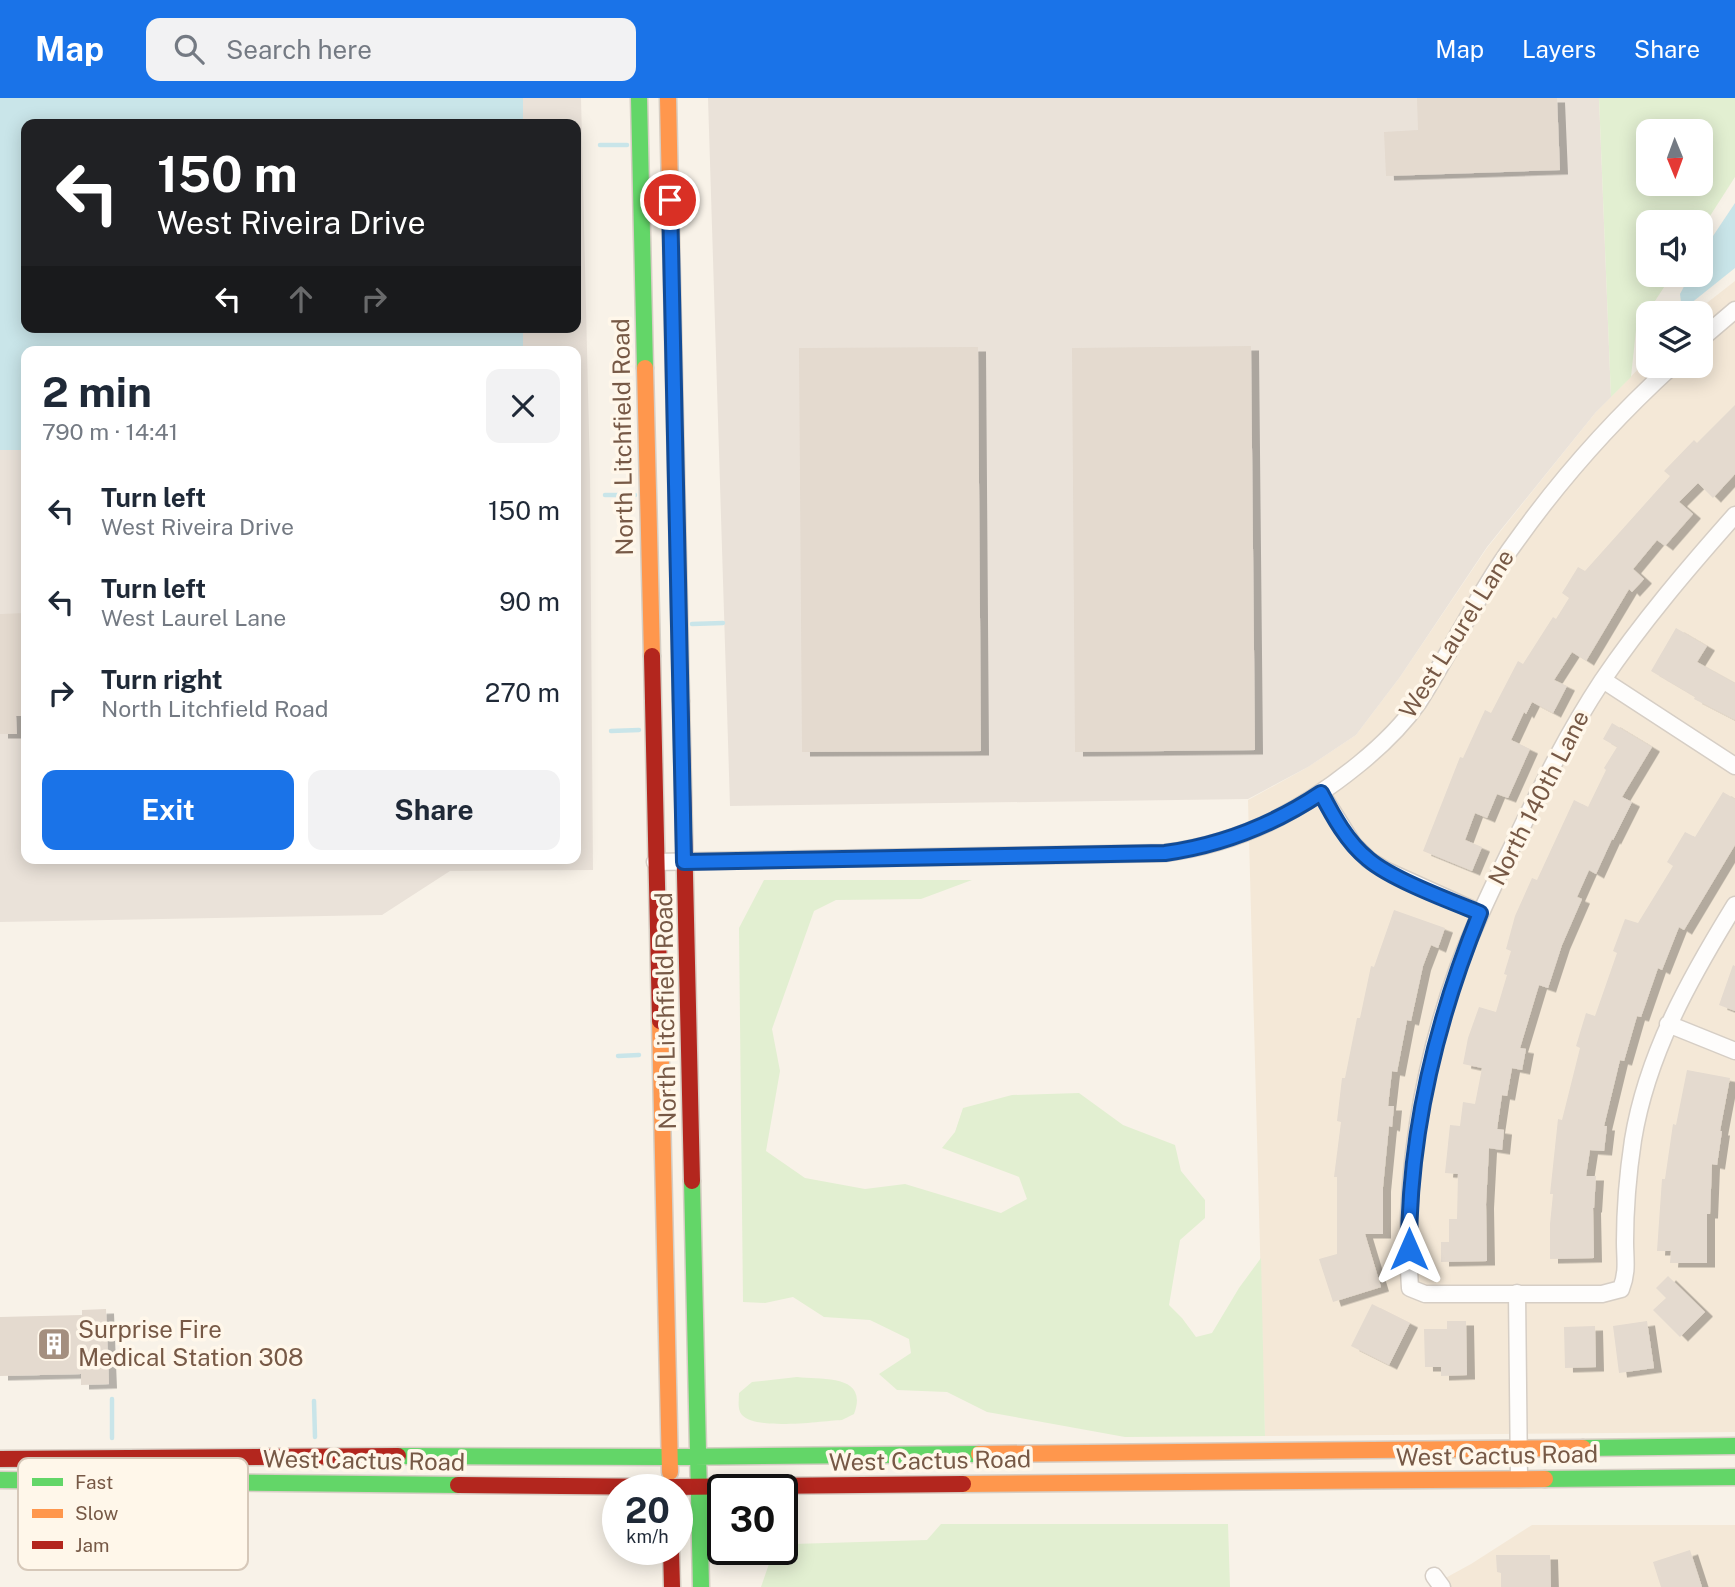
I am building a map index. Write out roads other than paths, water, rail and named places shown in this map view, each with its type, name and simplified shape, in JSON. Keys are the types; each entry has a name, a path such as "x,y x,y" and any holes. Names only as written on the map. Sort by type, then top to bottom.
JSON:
{"main road":[{"name":"North Litchfield Road","path":"639,98 670,1474"},
{"name":"North Litchfield Road","path":"668,98 701,1587"},
{"name":"West Cactus Road","path":"121,1458 670,1457 1735,1446"},
{"name":"West Cactus Road","path":"0,1459 18,1459"},
{"name":"West Cactus Road","path":"693,1486 1735,1477"},
{"name":"West Cactus Road","path":"0,1480 18,1480"},
{"name":"West Cactus Road","path":"248,1481 602,1488"},
{"path":"671,1565 672,1587"}],"street":[{"path":"1713,329 1735,310"},
{"name":"West Laurel Lane","path":"655,862 1165,853 1233,838 1292,812 1385,743 1416,705 1516,541 1576,465 1660,378"},
{"name":"North 140th Lane","path":"1517,1293 1424,1294 1410,1288 1411,1180 1421,1109 1447,1002 1480,913 1545,779 1603,680 1688,568 1735,515"},
{"path":"1603,680 1735,766"},
{"path":"1321,793 1353,844 1369,860 1387,872 1480,913"},
{"path":"1519,1479 1517,1293 1602,1294 1622,1289 1627,1274 1625,1243 1633,1139 1646,1087 1668,1024 1735,905"},
{"path":"1668,1024 1735,1051"}],"water":[{"path":"0,98 523,98 523,119 21,119 21,333 523,333 523,346 21,346 21,450 0,450"},
{"path":"1735,203 1735,268 1713,286 1713,236"},
{"path":"1684,287 1711,287 1694,301 1681,301 1680,294"}],"waterway":[{"path":"600,145 627,145"},
{"path":"605,495 635,495"},
{"path":"692,624 723,623"},
{"path":"611,731 639,730"},
{"path":"618,1056 639,1055"},
{"path":"112,1399 112,1438"},
{"path":"314,1401 315,1437"}],"place":[{"name":"Surprise Fire Medical Station 308","path":"54,1344"}]}
